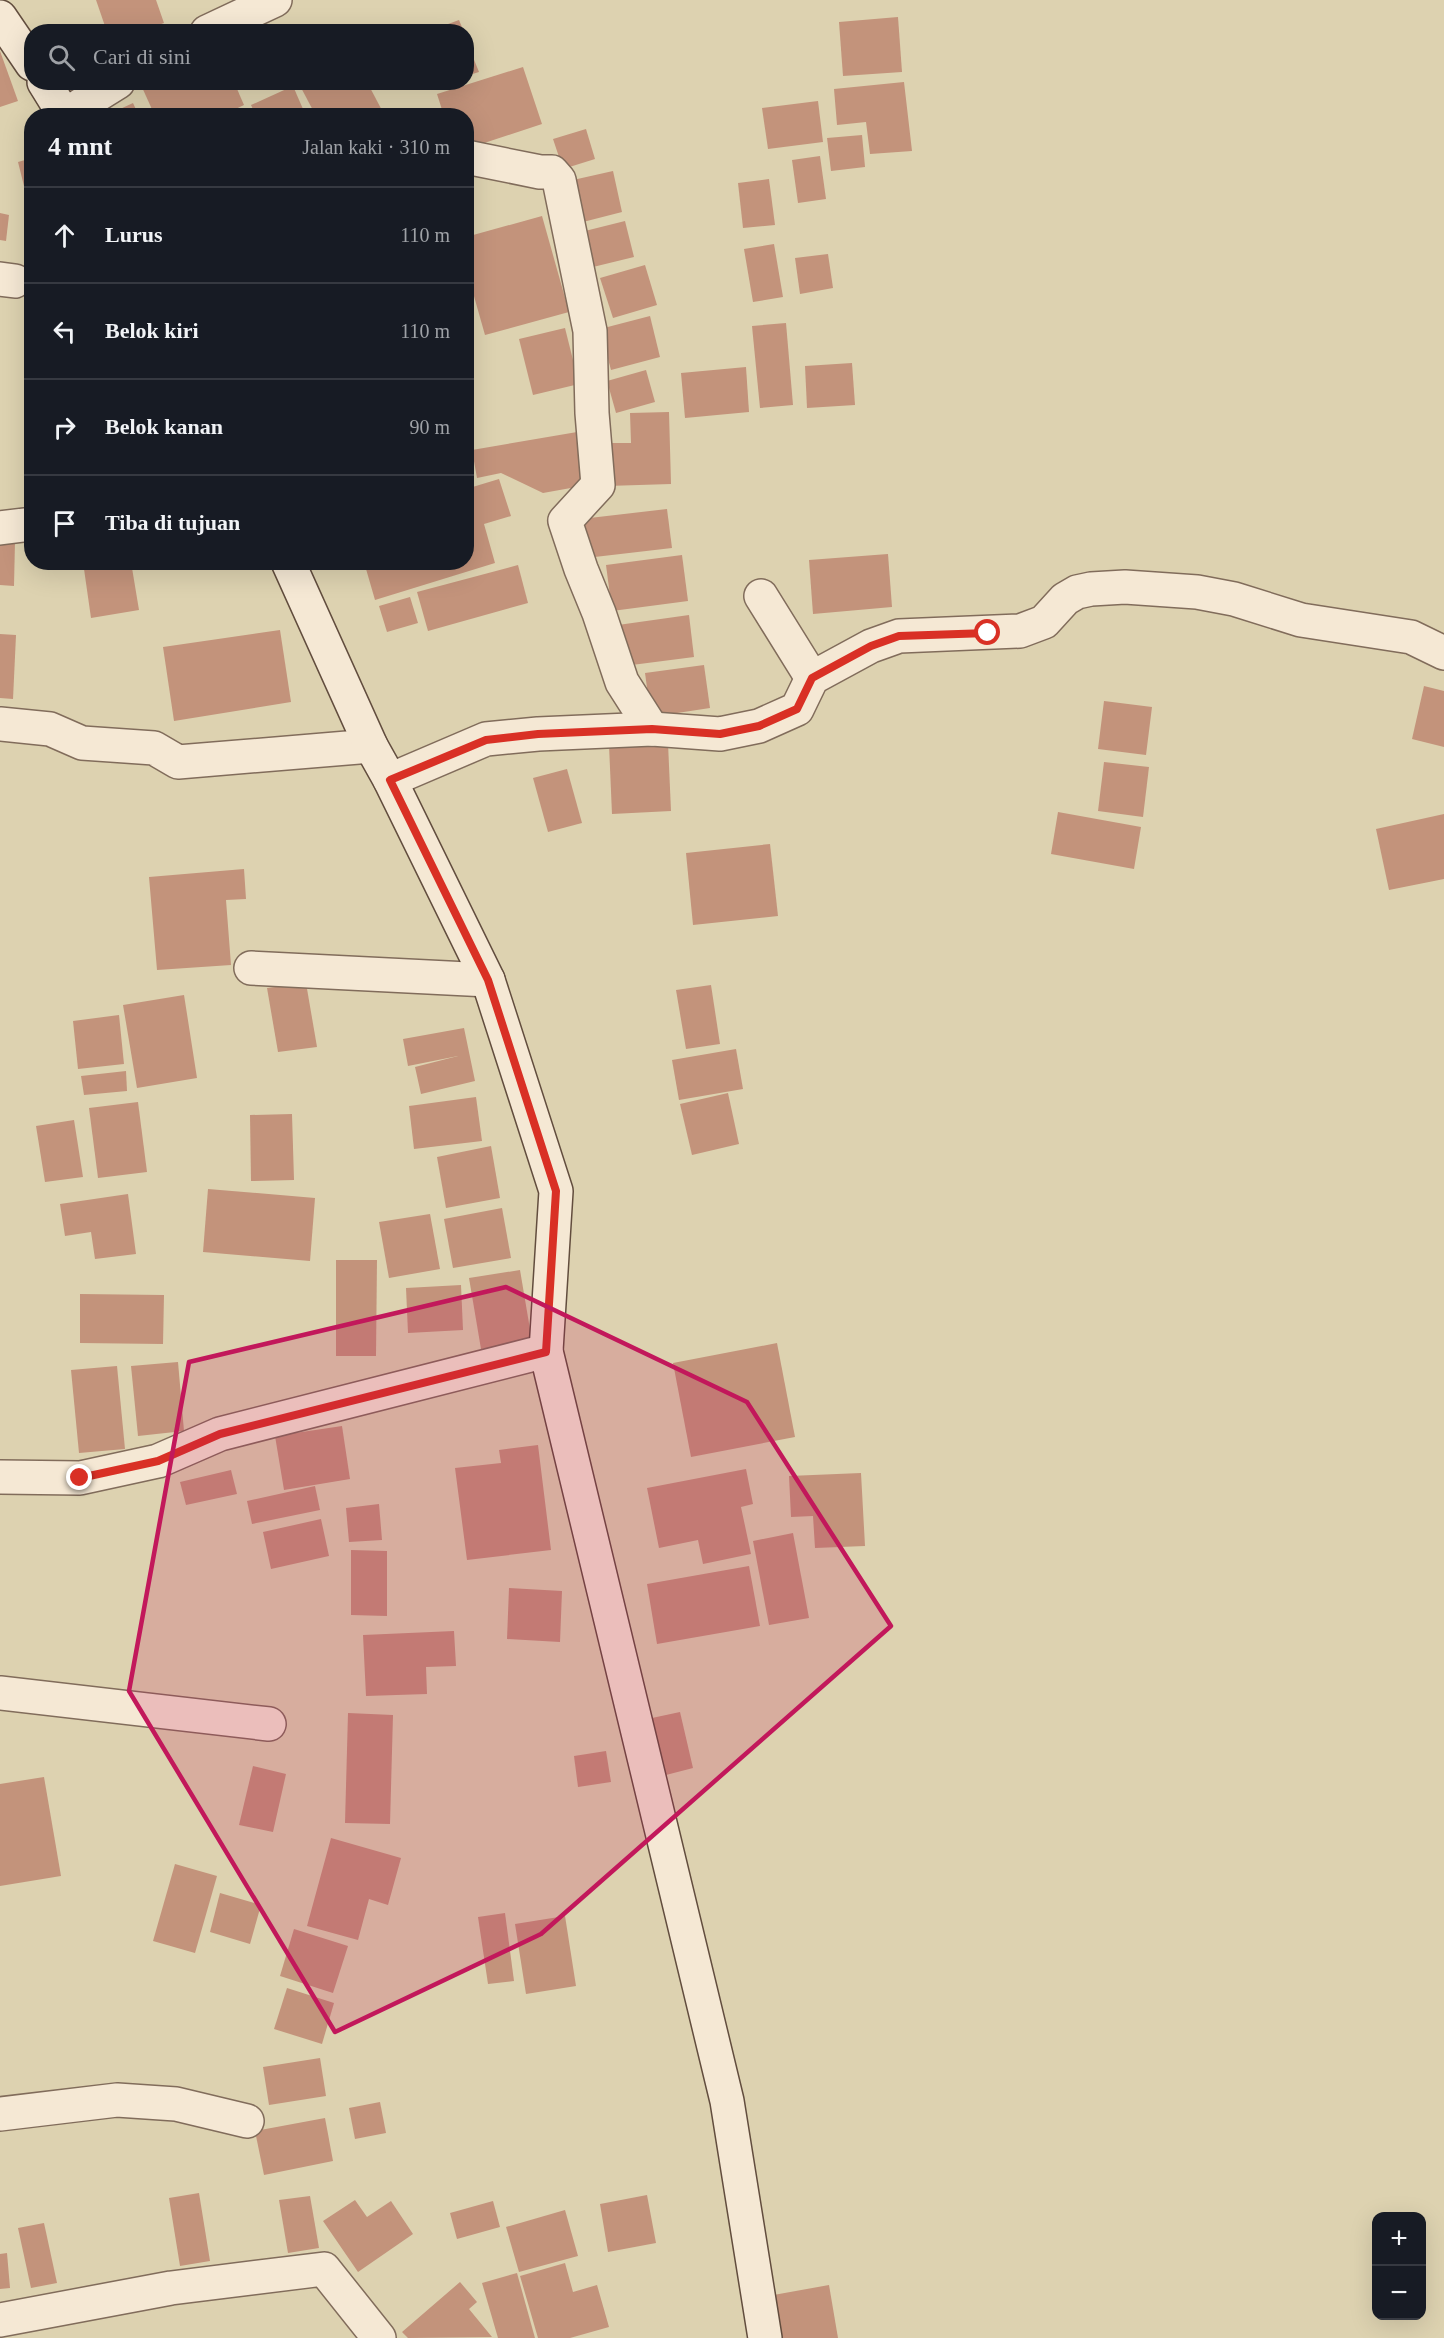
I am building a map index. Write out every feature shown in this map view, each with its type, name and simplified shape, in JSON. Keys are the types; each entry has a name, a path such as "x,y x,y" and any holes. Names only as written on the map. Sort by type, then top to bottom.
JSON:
{"street":[{"path":"224,24 275,0"},
{"path":"0,17 24,52"},
{"path":"49,90 61,108"},
{"path":"76,108 105,90"},
{"path":"474,159 540,172 552,171 559,180 590,331 592,413 598,485 565,521 622,682 652,729"},
{"path":"0,528 24,525"},
{"path":"292,570 371,746 488,980 556,1191 546,1352 727,2101 765,2338"},
{"path":"390,780 486,740 538,734 652,729 720,734 759,726 797,709 812,678 871,646 899,636 1020,631 1044,622 1065,599 1077,592 1091,589 1125,587 1206,593 1234,599 1301,620 1411,637 1444,652"},
{"path":"761,596 812,678"},
{"path":"0,724 50,729 82,743 154,748 178,762 371,746"},
{"path":"251,968 488,980"},
{"path":"0,1477 80,1478 158,1461 220,1434 546,1352"},
{"path":"0,1693 269,1724"},
{"path":"0,2114 117,2100 176,2104 247,2121"},
{"path":"0,2320 171,2288 324,2269 379,2338"}],"highlighted area":[{"path":"506,1287 747,1402 891,1626 541,1934 335,2032 129,1691 189,1362"}],"shaded area":[{"path":"0,0 1444,0 1444,2338 0,2338"}],"building":[{"path":"96,0 156,0 164,23 161,24 104,24"},
{"path":"898,17 902,72 843,76 839,22"},
{"path":"459,20 461,24 448,24"},
{"path":"0,51 18,101 0,107"},
{"path":"474,60 479,72 474,74"},
{"path":"523,67 542,124 474,146 474,108 441,108 437,94 450,90 474,90 474,82"},
{"path":"904,82 912,151 870,154 866,122 837,125 834,89"},
{"path":"143,90 237,90 244,105 238,108 151,108"},
{"path":"284,90 295,90 303,108 252,108 251,105"},
{"path":"302,90 371,90 381,108 312,108"},
{"path":"818,101 823,142 768,149 762,108"},
{"path":"133,103 135,108 122,108"},
{"path":"586,129 595,159 563,169 553,139"},
{"path":"862,135 865,167 831,171 827,138"},
{"path":"820,156 826,199 798,203 792,160"},
{"path":"24,160 24,186 18,162"},
{"path":"613,171 622,212 583,222 573,180"},
{"path":"769,179 775,225 743,228 738,183"},
{"path":"0,213 9,215 6,241 0,240"},
{"path":"542,216 569,312 485,335 474,296 474,235"},
{"path":"625,221 634,257 593,267 585,231"},
{"path":"774,244 783,297 753,302 744,249"},
{"path":"828,254 833,288 800,294 795,258"},
{"path":"645,265 657,305 613,318 600,278"},
{"path":"650,316 660,357 611,370 600,329"},
{"path":"786,323 793,405 760,408 752,326"},
{"path":"565,328 579,384 533,395 519,339"},
{"path":"852,363 855,405 807,408 805,366"},
{"path":"746,367 749,412 685,418 681,373"},
{"path":"646,370 655,402 616,413 607,381"},
{"path":"669,412 671,484 607,486 606,443 631,443 630,413"},
{"path":"583,431 593,484 543,493 501,473 477,478 474,450"},
{"path":"499,479 511,516 484,524 495,563 474,569 474,487"},
{"path":"667,509 672,548 586,558 581,519"},
{"path":"0,541 15,541 14,586 0,585"},
{"path":"888,554 892,607 813,614 809,560"},
{"path":"682,555 688,601 612,611 606,565"},
{"path":"518,565 528,603 428,631 417,592"},
{"path":"84,570 132,570 139,610 91,618"},
{"path":"366,570 472,570 375,600"},
{"path":"410,597 418,623 387,632 379,606"},
{"path":"689,615 694,657 624,666 618,625"},
{"path":"280,630 291,702 174,721 163,647"},
{"path":"0,634 16,635 13,699 0,698"},
{"path":"704,665 710,708 651,717 645,673"},
{"path":"1424,686 1444,691 1444,747 1412,739"},
{"path":"1104,701 1152,707 1146,755 1098,749"},
{"path":"668,743 671,811 612,814 609,745"},
{"path":"1104,762 1149,767 1143,817 1098,811"},
{"path":"567,769 582,823 548,832 533,778"},
{"path":"1058,812 1141,827 1134,869 1051,854"},
{"path":"1444,814 1444,879 1389,890 1376,829"},
{"path":"770,844 778,916 693,925 686,853"},
{"path":"244,869 246,899 226,900 231,965 157,970 149,877"},
{"path":"306,983 317,1047 278,1052 267,988"},
{"path":"711,985 720,1044 686,1049 676,990"},
{"path":"184,995 197,1078 137,1088 123,1005"},
{"path":"119,1015 124,1064 78,1069 73,1021"},
{"path":"464,1028 475,1081 421,1094 415,1067 458,1056 408,1066 403,1039"},
{"path":"736,1049 743,1089 679,1100 672,1060"},
{"path":"126,1071 127,1091 84,1095 81,1076"},
{"path":"728,1093 739,1144 692,1155 680,1104"},
{"path":"476,1097 482,1141 414,1149 409,1106"},
{"path":"138,1102 147,1172 98,1178 89,1108"},
{"path":"292,1114 294,1180 251,1181 250,1115"},
{"path":"74,1120 83,1177 45,1182 36,1126"},
{"path":"491,1146 500,1198 446,1208 437,1157"},
{"path":"208,1189 315,1198 310,1261 203,1252"},
{"path":"128,1194 136,1254 95,1259 91,1232 65,1236 60,1204"},
{"path":"502,1208 511,1258 453,1268 444,1219"},
{"path":"430,1214 440,1269 389,1278 379,1222"},
{"path":"336,1260 377,1260 376,1356 336,1356"},
{"path":"520,1270 532,1341 481,1349 469,1278"},
{"path":"461,1285 463,1330 408,1333 406,1288"},
{"path":"80,1294 164,1295 163,1344 80,1343"},
{"path":"777,1343 795,1437 691,1457 673,1363"},
{"path":"178,1362 184,1431 138,1436 131,1366"},
{"path":"117,1366 125,1449 79,1453 71,1370"},
{"path":"342,1426 350,1479 284,1490 275,1436"},
{"path":"538,1445 551,1550 467,1560 455,1468 501,1463 499,1450"},
{"path":"746,1469 753,1504 741,1507 751,1554 703,1564 698,1540 659,1548 647,1488"},
{"path":"231,1470 237,1494 186,1505 180,1482"},
{"path":"861,1473 865,1546 815,1548 813,1516 791,1517 789,1476"},
{"path":"315,1486 320,1510 252,1524 247,1501"},
{"path":"379,1504 382,1540 349,1542 346,1508"},
{"path":"321,1519 329,1556 271,1569 263,1532"},
{"path":"793,1533 809,1618 769,1625 753,1541"},
{"path":"351,1550 387,1551 387,1616 351,1615"},
{"path":"749,1566 760,1626 657,1644 647,1584"},
{"path":"509,1588 562,1591 560,1642 507,1639"},
{"path":"454,1631 456,1666 426,1667 427,1694 366,1696 363,1635"},
{"path":"680,1712 693,1768 666,1775 652,1718"},
{"path":"348,1713 393,1715 390,1824 345,1823"},
{"path":"606,1751 611,1782 578,1787 574,1756"},
{"path":"253,1766 286,1774 273,1832 239,1825"},
{"path":"44,1777 61,1876 0,1886 0,1784"},
{"path":"331,1838 401,1858 388,1905 369,1899 358,1940 307,1926"},
{"path":"175,1864 217,1876 195,1953 153,1941"},
{"path":"220,1893 261,1905 250,1944 210,1932"},
{"path":"505,1913 514,1981 488,1984 478,1917"},
{"path":"565,1916 576,1986 526,1994 515,1924"},
{"path":"294,1929 348,1946 333,1993 280,1976"},
{"path":"287,1988 334,2003 322,2044 274,2029"},
{"path":"320,2058 326,2096 269,2105 263,2067"},
{"path":"380,2102 386,2133 355,2139 349,2108"},
{"path":"325,2118 333,2161 264,2175 255,2131"},
{"path":"199,2193 210,2261 180,2266 169,2198"},
{"path":"647,2195 656,2243 608,2252 600,2204"},
{"path":"310,2196 319,2248 288,2253 279,2200"},
{"path":"355,2200 367,2217 391,2201 413,2234 358,2272 323,2221"},
{"path":"493,2201 500,2227 457,2239 450,2213"},
{"path":"565,2210 578,2256 519,2272 506,2227"},
{"path":"44,2223 57,2283 31,2288 18,2228"},
{"path":"7,2253 10,2288 0,2289 0,2254"},
{"path":"565,2263 573,2292 597,2285 609,2327 570,2338 538,2338 520,2276"},
{"path":"517,2273 535,2338 498,2338 482,2283"},
{"path":"460,2282 477,2302 469,2309 492,2337 408,2338 402,2332"},
{"path":"829,2285 838,2338 775,2338 768,2296"}],"route":[{"path":"80,1478 158,1461 220,1434 546,1352 556,1191 488,980 390,780 486,740 538,734 652,729 720,734 759,726 797,709 812,678 871,646 899,636 988,633"}]}
